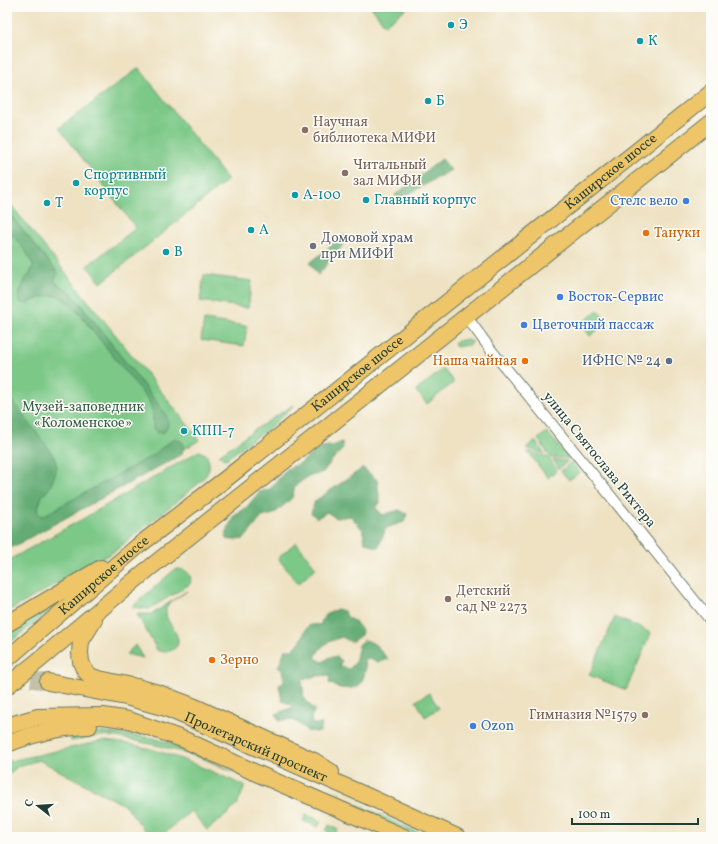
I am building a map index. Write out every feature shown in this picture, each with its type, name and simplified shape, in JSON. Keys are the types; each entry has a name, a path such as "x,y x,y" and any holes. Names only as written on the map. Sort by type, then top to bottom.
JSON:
{"main road":[{"name":"Каширское шоссе","path":"7,659 138,546 232,474 711,92"},
{"name":"Каширское шоссе","path":"7,686 172,550 711,122"},
{"path":"7,624 138,546"},
{"path":"108,603 82,641 80,653 81,662 86,672 92,677 137,687 161,694 195,707 314,761 367,796"},
{"path":"7,694 38,661"},
{"name":"Пролетарский проспект","path":"48,682 126,696 166,708 457,837"},
{"name":"Пролетарский проспект","path":"7,726 38,717 103,716 129,720 185,740 256,774 404,837"},
{"path":"7,744 37,733 75,727 119,726 160,730"}],"street":[{"name":"улица Святослава Рихтера","path":"466,316 491,350 711,621"}],"green space":[{"path":"371,7 408,7 385,25"},
{"path":"139,68 228,180 101,283 87,266 136,228 59,128"},
{"path":"442,159 451,170 398,200 395,195"},
{"name":"Музей-заповедник «Коломенское»","path":"7,200 200,440 7,547"},
{"path":"7,211 58,273 54,280 56,283 70,292 82,306 165,413 168,423 164,432 157,433 153,428 153,413 149,401 70,304 62,298 52,296 41,298 26,304 20,302 19,293 26,278 30,274 33,265 27,253 7,228"},
{"path":"344,235 348,239 318,275 310,263"},
{"path":"204,275 252,281 248,308 200,301"},
{"path":"598,310 608,322 590,336 581,324"},
{"path":"204,320 247,326 244,346 201,340"},
{"path":"463,340 473,342 468,345 456,347 454,344"},
{"path":"443,369 454,382 427,404 416,391"},
{"path":"7,394 55,459 57,467 49,489 42,496 37,511 40,515 43,516 155,454 175,438 184,445 182,454 7,550"},
{"path":"293,405 266,431 226,459 219,455 253,431"},
{"path":"547,432 569,458 551,458 538,439"},
{"path":"535,441 545,454 526,448"},
{"path":"342,442 343,449 323,472 306,478 295,486 292,498 274,514 262,517 244,539 226,539 226,534 233,517 247,507 259,492 270,489 287,469 301,463 312,453 322,447 335,445"},
{"path":"199,451 207,455 209,468 207,474 198,484 115,551 7,612 7,561"},
{"path":"527,451 548,457 557,470 548,478"},
{"path":"553,460 568,461 559,469"},
{"path":"571,462 580,472 569,480 561,471"},
{"path":"363,468 377,480 380,503 375,507 383,515 399,510 407,514 404,522 386,528 378,548 365,542 363,530 351,516 336,518 327,512 317,518 311,513 315,501"},
{"path":"296,542 316,568 298,584 278,558"},
{"path":"174,570 185,570 189,574 191,578 190,584 149,609 132,607"},
{"path":"175,599 167,606 166,614 176,634 178,643 176,647 170,651 166,652 157,650 137,614 152,614"},
{"path":"52,604 54,607 7,645 7,631"},
{"path":"337,609 344,611 348,618 355,622 362,630 361,635 351,642 342,637 329,642 322,647 315,658 323,662 330,657 338,657 342,661 339,665 349,669 355,663 359,645 364,640 369,641 378,647 388,659 379,662 365,658 364,674 358,687 337,687 329,683 330,675 315,676 302,680 304,699 315,710 311,717 312,724 322,724 320,732 307,731 297,722 291,720 287,719 279,721 276,714 293,707 282,701 279,685 284,680 282,670 278,667 285,650 293,650 309,626 320,625 325,615"},
{"path":"615,617 651,633 626,690 589,675"},
{"path":"135,645 143,658 126,654"},
{"path":"429,693 439,708 425,717 416,701"},
{"path":"92,732 153,738 180,746 250,779 202,758 160,746 116,737 101,736 71,741 70,734"},
{"path":"102,741 139,746 157,751 193,764 245,786 237,805 207,830 191,811 160,837 150,837 126,806 39,760 18,766 7,777 7,762"},
{"path":"313,784 428,837 420,837 312,788"},
{"path":"306,815 321,821 318,827 303,821"},
{"path":"329,825 338,830 336,835 326,831"}],"waterway":[{"path":"7,478 11,491"}],"tunnel":[{"path":"7,679 24,679 48,682"}],"place":[{"name":"Э","path":"451,25"},
{"name":"К","path":"640,41"},
{"name":"Б","path":"428,101"},
{"name":"Научная библиотека МИФИ","path":"305,130"},
{"name":"Читальный зал МИФИ","path":"345,173"},
{"name":"Спортивный корпус","path":"76,183"},
{"name":"А-100","path":"295,195"},
{"name":"Главный корпус","path":"366,200"},
{"name":"Стелс вело","path":"686,201"},
{"name":"Т","path":"47,203"},
{"name":"А","path":"251,230"},
{"name":"Тануки","path":"646,233"},
{"name":"Домовой храм при МИФИ","path":"313,246"},
{"name":"В","path":"166,252"},
{"name":"Восток-Сервис","path":"560,297"},
{"name":"Цветочный пассаж","path":"524,325"},
{"name":"Наша чайная","path":"525,361"},
{"name":"ИФНС № 24","path":"669,361"},
{"name":"КПП-7","path":"184,431"},
{"name":"Детский сад № 2273","path":"448,599"},
{"name":"Зерно","path":"212,660"},
{"name":"Гимназия №1579","path":"645,715"},
{"name":"Ozon","path":"473,726"}]}
